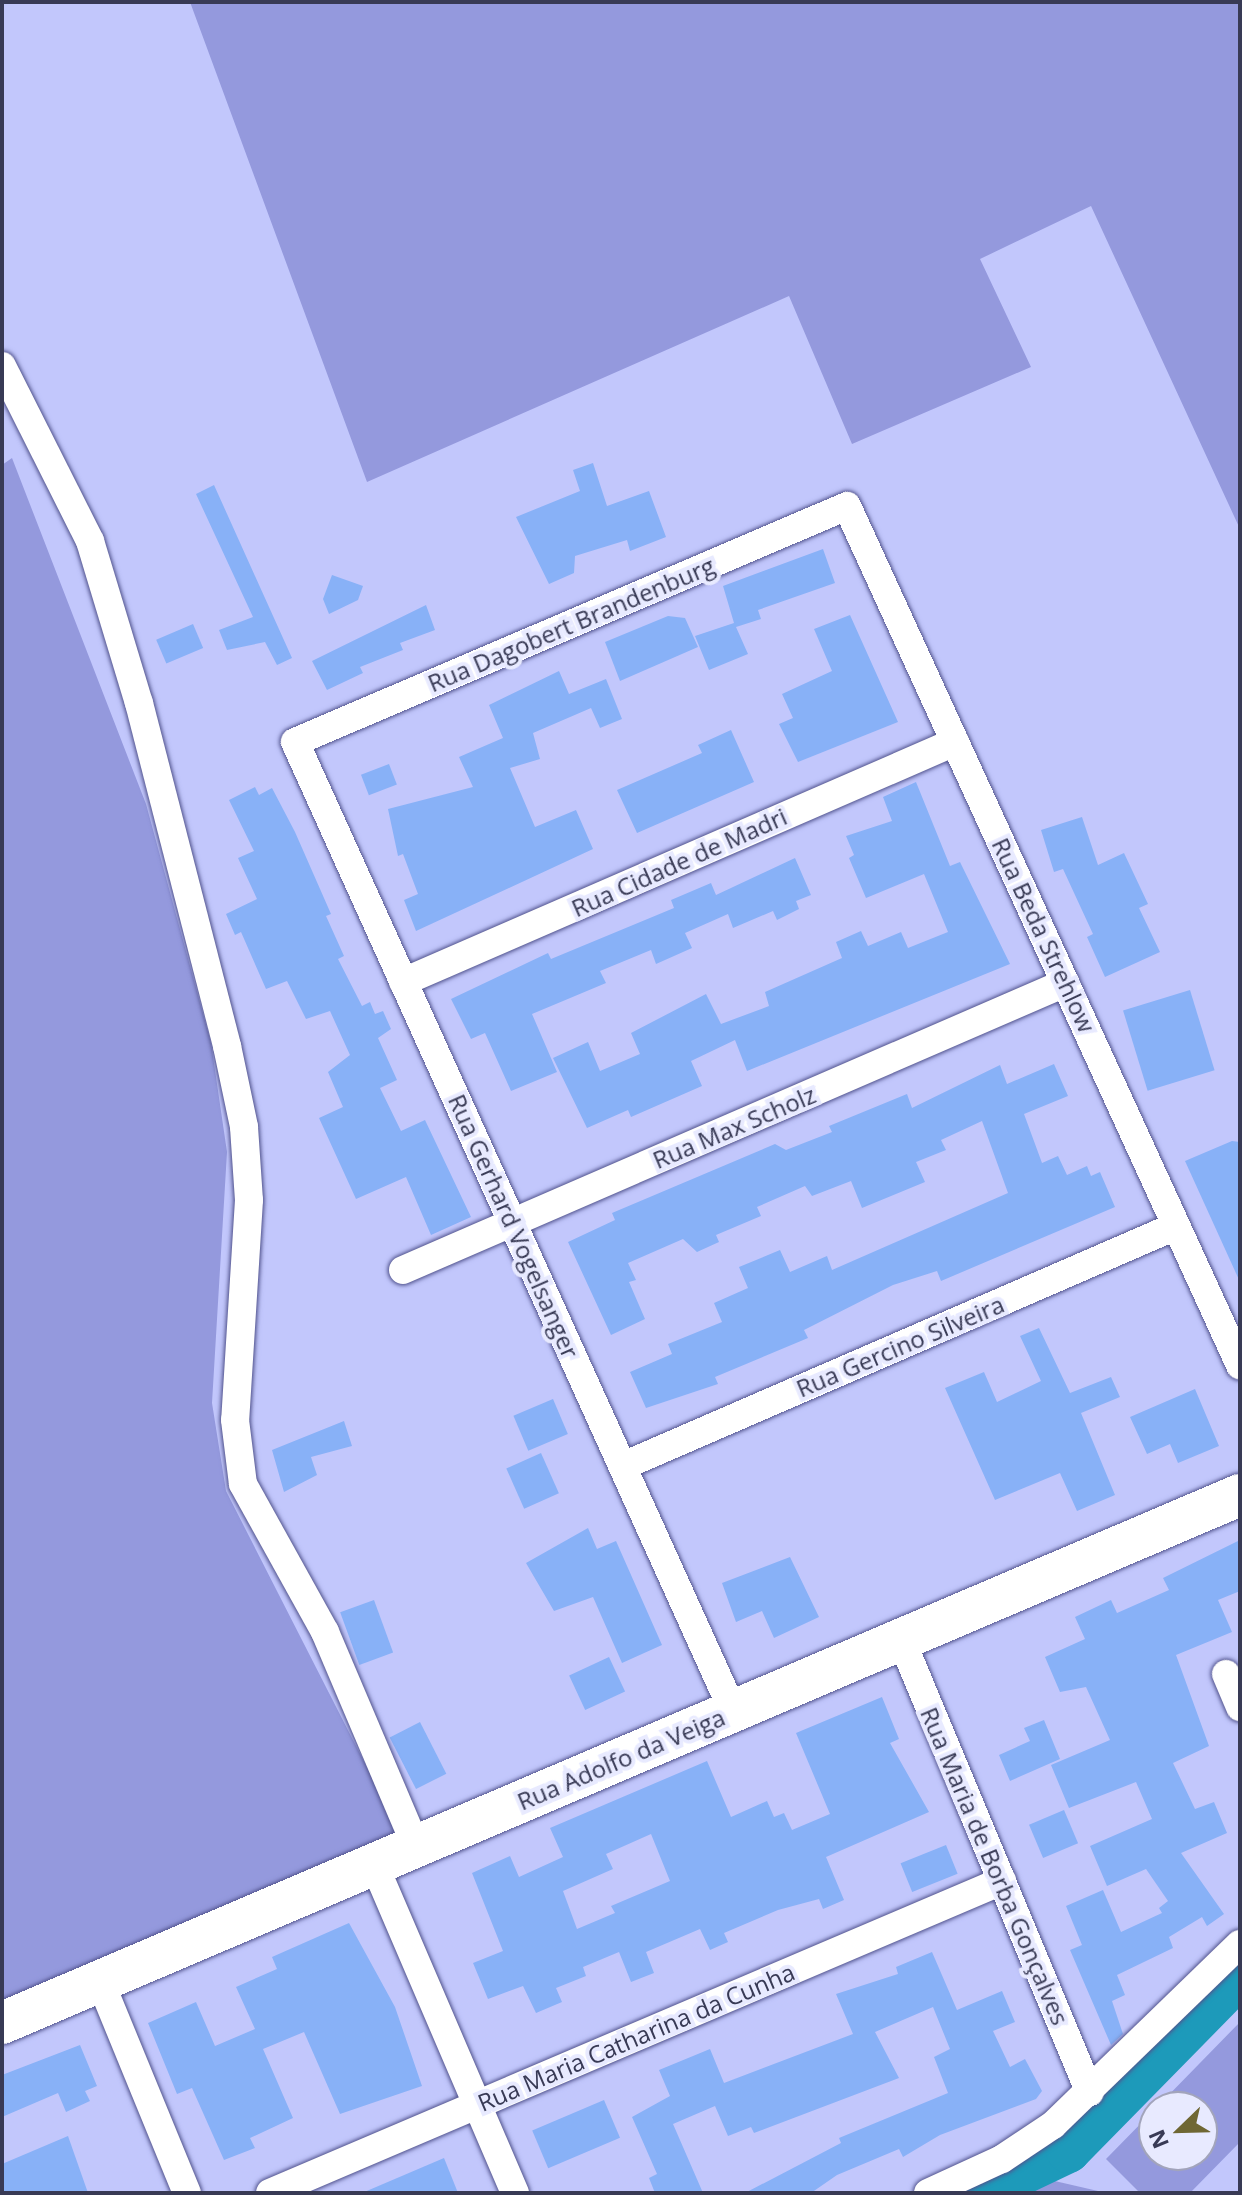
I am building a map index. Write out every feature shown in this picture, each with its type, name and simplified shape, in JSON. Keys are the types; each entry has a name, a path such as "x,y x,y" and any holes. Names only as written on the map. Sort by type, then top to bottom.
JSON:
{"street":[{"path":"2,366 90,541 139,703 227,1046 244,1127 249,1200 235,1420 243,1484 325,1632 416,1846"},
{"name":"Rua Dagobert Brandenburg","path":"295,742 847,506"},
{"name":"Rua Beda Strehlow","path":"847,506 1240,1365"},
{"name":"Rua Gerhard Vogelsanger","path":"295,742 733,1711"},
{"name":"Rua Cidade de Madri","path":"403,982 955,742"},
{"name":"Rua Max Scholz","path":"403,1270 1065,983"},
{"name":"Rua Gercino Silveira","path":"623,1466 1176,1226"},
{"name":"Rua Adolfo da Veiga","path":"2,2023 1240,1495"},
{"name":"Rua Maria de Borba Gonçalves","path":"901,1639 1090,2092"},
{"path":"1226,1674 1240,1707"},
{"path":"374,1864 515,2193"},
{"name":"Rua Maria Catharina da Cunha","path":"270,2193 1002,1881"},
{"path":"928,2193 1026,2145 1090,2092 1240,1944"},
{"path":"100,1981 187,2193"}],"shaded area":[{"path":"190,2 1240,2 1240,529 1091,206 980,259 1031,367 852,444 789,296 367,482"},
{"path":"12,458 146,804 211,1043 227,1152 212,1403 226,1491 403,1838 2,2005 2,465"},
{"path":"1240,2022 1240,2142 1218,2164 1218,2091 1173,2091"},
{"path":"1138,2126 1138,2171 1212,2171 1190,2193 1140,2193 1106,2159"},
{"path":"1046,2179 1098,2191 1099,2193 1007,2193"}],"building":[{"path":"593,463 607,506 649,491 666,537 630,551 627,540 575,556 574,573 549,584 516,517 580,491 573,470"},
{"path":"214,485 292,658 277,665 265,642 227,650 219,630 253,617 196,494"},
{"path":"823,549 835,583 758,610 761,619 736,627 748,654 709,670 695,636 734,623 723,586"},
{"path":"332,575 363,586 358,600 329,614 323,599"},
{"path":"426,605 435,630 400,643 403,650 360,667 363,673 327,690 312,661"},
{"path":"850,615 898,722 798,762 779,724 793,718 782,694 832,671 814,629"},
{"path":"668,616 685,618 698,647 620,681 605,642"},
{"path":"193,624 203,648 166,664 156,640"},
{"path":"559,671 569,694 606,679 622,719 600,728 591,708 533,733 540,759 510,768 535,827 576,810 593,849 416,931 404,900 418,894 403,854 398,856 388,809 473,787 459,757 503,738 489,705"},
{"path":"731,730 754,782 637,833 617,790 702,753 698,745"},
{"path":"389,764 397,785 369,795 361,775"},
{"path":"916,782 950,866 960,862 1010,964 747,1071 735,1040 691,1061 702,1086 631,1117 628,1110 587,1128 553,1058 588,1042 600,1071 640,1054 631,1033 706,994 721,1024 769,1006 765,992 842,958 836,942 861,931 868,946 901,932 908,948 948,932 924,874 866,898 849,858 854,855 846,836 892,821 883,797"},
{"path":"255,787 259,795 272,788 331,914 326,916 344,956 338,959 362,1006 370,1002 375,1014 383,1011 391,1029 378,1038 397,1080 380,1088 401,1131 425,1120 471,1217 431,1235 406,1177 356,1199 319,1118 343,1107 328,1072 350,1055 330,1011 306,1019 287,981 266,989 241,932 235,935 226,914 257,899 238,858 254,851 229,800"},
{"path":"1082,817 1098,865 1124,853 1148,904 1139,908 1160,952 1105,977 1087,937 1093,934 1063,869 1054,872 1041,830"},
{"path":"795,858 811,895 796,901 799,909 777,920 773,911 733,928 728,914 685,933 692,948 656,964 651,950 600,971 606,983 532,1014 557,1072 511,1091 485,1033 471,1039 451,999 548,953 551,959 674,908 671,900 711,883 716,895"},
{"path":"1190,990 1215,1070 1148,1091 1123,1010"},
{"path":"1054,1064 1068,1096 1024,1114 1042,1163 1058,1156 1067,1175 1087,1166 1091,1176 1100,1172 1115,1207 941,1281 937,1271 893,1285 804,1330 808,1338 715,1377 718,1384 646,1408 630,1372 672,1354 668,1344 722,1322 714,1303 748,1288 739,1267 780,1250 790,1272 827,1256 832,1270 1008,1193 982,1121 941,1140 946,1150 916,1162 925,1182 862,1208 851,1181 812,1196 805,1186 757,1207 761,1216 716,1235 719,1242 697,1252 683,1239 628,1263 636,1280 629,1282 645,1319 611,1335 568,1242 615,1220 612,1213 775,1144 786,1150 832,1132 829,1126 907,1094 912,1108 1000,1065 1007,1084"},
{"path":"1232,1141 1240,1142 1240,1282 1185,1161"},
{"path":"1039,1328 1070,1393 1111,1377 1120,1397 1081,1413 1115,1495 1077,1511 1060,1473 995,1500 945,1388 984,1372 997,1402 1041,1381 1020,1336"},
{"path":"1195,1389 1219,1446 1178,1463 1170,1444 1147,1454 1130,1417"},
{"path":"553,1399 568,1434 528,1451 513,1416"},
{"path":"344,1421 352,1446 311,1457 317,1475 284,1492 272,1450"},
{"path":"541,1453 559,1493 524,1509 506,1468"},
{"path":"588,1528 597,1549 616,1541 662,1645 622,1663 593,1597 554,1611 526,1563"},
{"path":"1240,1540 1240,1591 1218,1600 1232,1632 1176,1655 1209,1746 1173,1763 1195,1809 1214,1802 1227,1833 1181,1853 1224,1914 1207,1926 1202,1917 1169,1937 1173,1948 1117,1975 1125,1995 1112,2001 1123,2034 1111,2045 1070,1950 1082,1945 1066,1906 1103,1890 1121,1932 1162,1913 1159,1908 1168,1901 1146,1869 1107,1886 1090,1846 1152,1819 1136,1782 1069,1808 1051,1765 1110,1740 1086,1687 1060,1692 1045,1657 1085,1639 1075,1617 1111,1600 1117,1613 1169,1590 1163,1578"},
{"path":"790,1557 819,1617 774,1638 762,1611 736,1622 722,1583"},
{"path":"374,1600 393,1653 359,1665 340,1612"},
{"path":"609,1657 625,1691 585,1710 569,1676"},
{"path":"882,1697 899,1739 890,1743 929,1812 826,1857 844,1900 823,1909 819,1899 778,1910 724,1933 728,1942 710,1950 700,1929 646,1952 654,1973 631,1982 619,1952 583,1967 586,1976 556,1988 562,2002 536,2013 523,1986 488,1999 473,1963 503,1951 472,1873 510,1856 519,1877 563,1857 550,1828 707,1761 731,1817 767,1801 774,1817 784,1813 792,1830 830,1814 796,1733","holes":["651,1834 670,1881 611,1906 615,1913 577,1929 563,1891 613,1869 606,1854"]},
{"path":"1044,1720 1060,1759 1010,1781 999,1755 1030,1741 1024,1728"},
{"path":"420,1722 446,1774 416,1789 390,1737"},
{"path":"1064,1810 1078,1843 1043,1858 1029,1825"},
{"path":"946,1845 958,1874 912,1892 901,1863"},
{"path":"349,1923 395,2007 422,2086 340,2114 304,2032 263,2049 293,2118 250,2138 255,2148 224,2160 192,2088 177,2094 148,2023 196,2002 215,2046 255,2029 236,1987 277,1969 272,1957"},
{"path":"932,1952 957,2010 1002,1991 1015,2022 993,2031 1010,2067 1025,2059 1042,2091 1036,2099 940,2135 903,2157 899,2149 837,2175 811,2193 745,2193 841,2143 839,2138 948,2093 934,2057 950,2049 933,2007 875,2032 899,2078 754,2133 751,2127 728,2136 715,2106 673,2124 703,2193 655,2193 649,2178 657,2174 632,2117 670,2096 659,2070 710,2049 724,2083 853,2034 836,1994 898,1974 896,1967"},
{"path":"80,2045 97,2086 85,2091 90,2101 66,2112 58,2093 2,2117 2,2075"},
{"path":"604,2100 620,2138 548,2168 532,2130"},
{"path":"68,2136 88,2193 2,2193 2,2164"},
{"path":"444,2158 458,2193 362,2193"}],"waterway":[{"path":"980,2193 1068,2151 1240,1976"}]}
